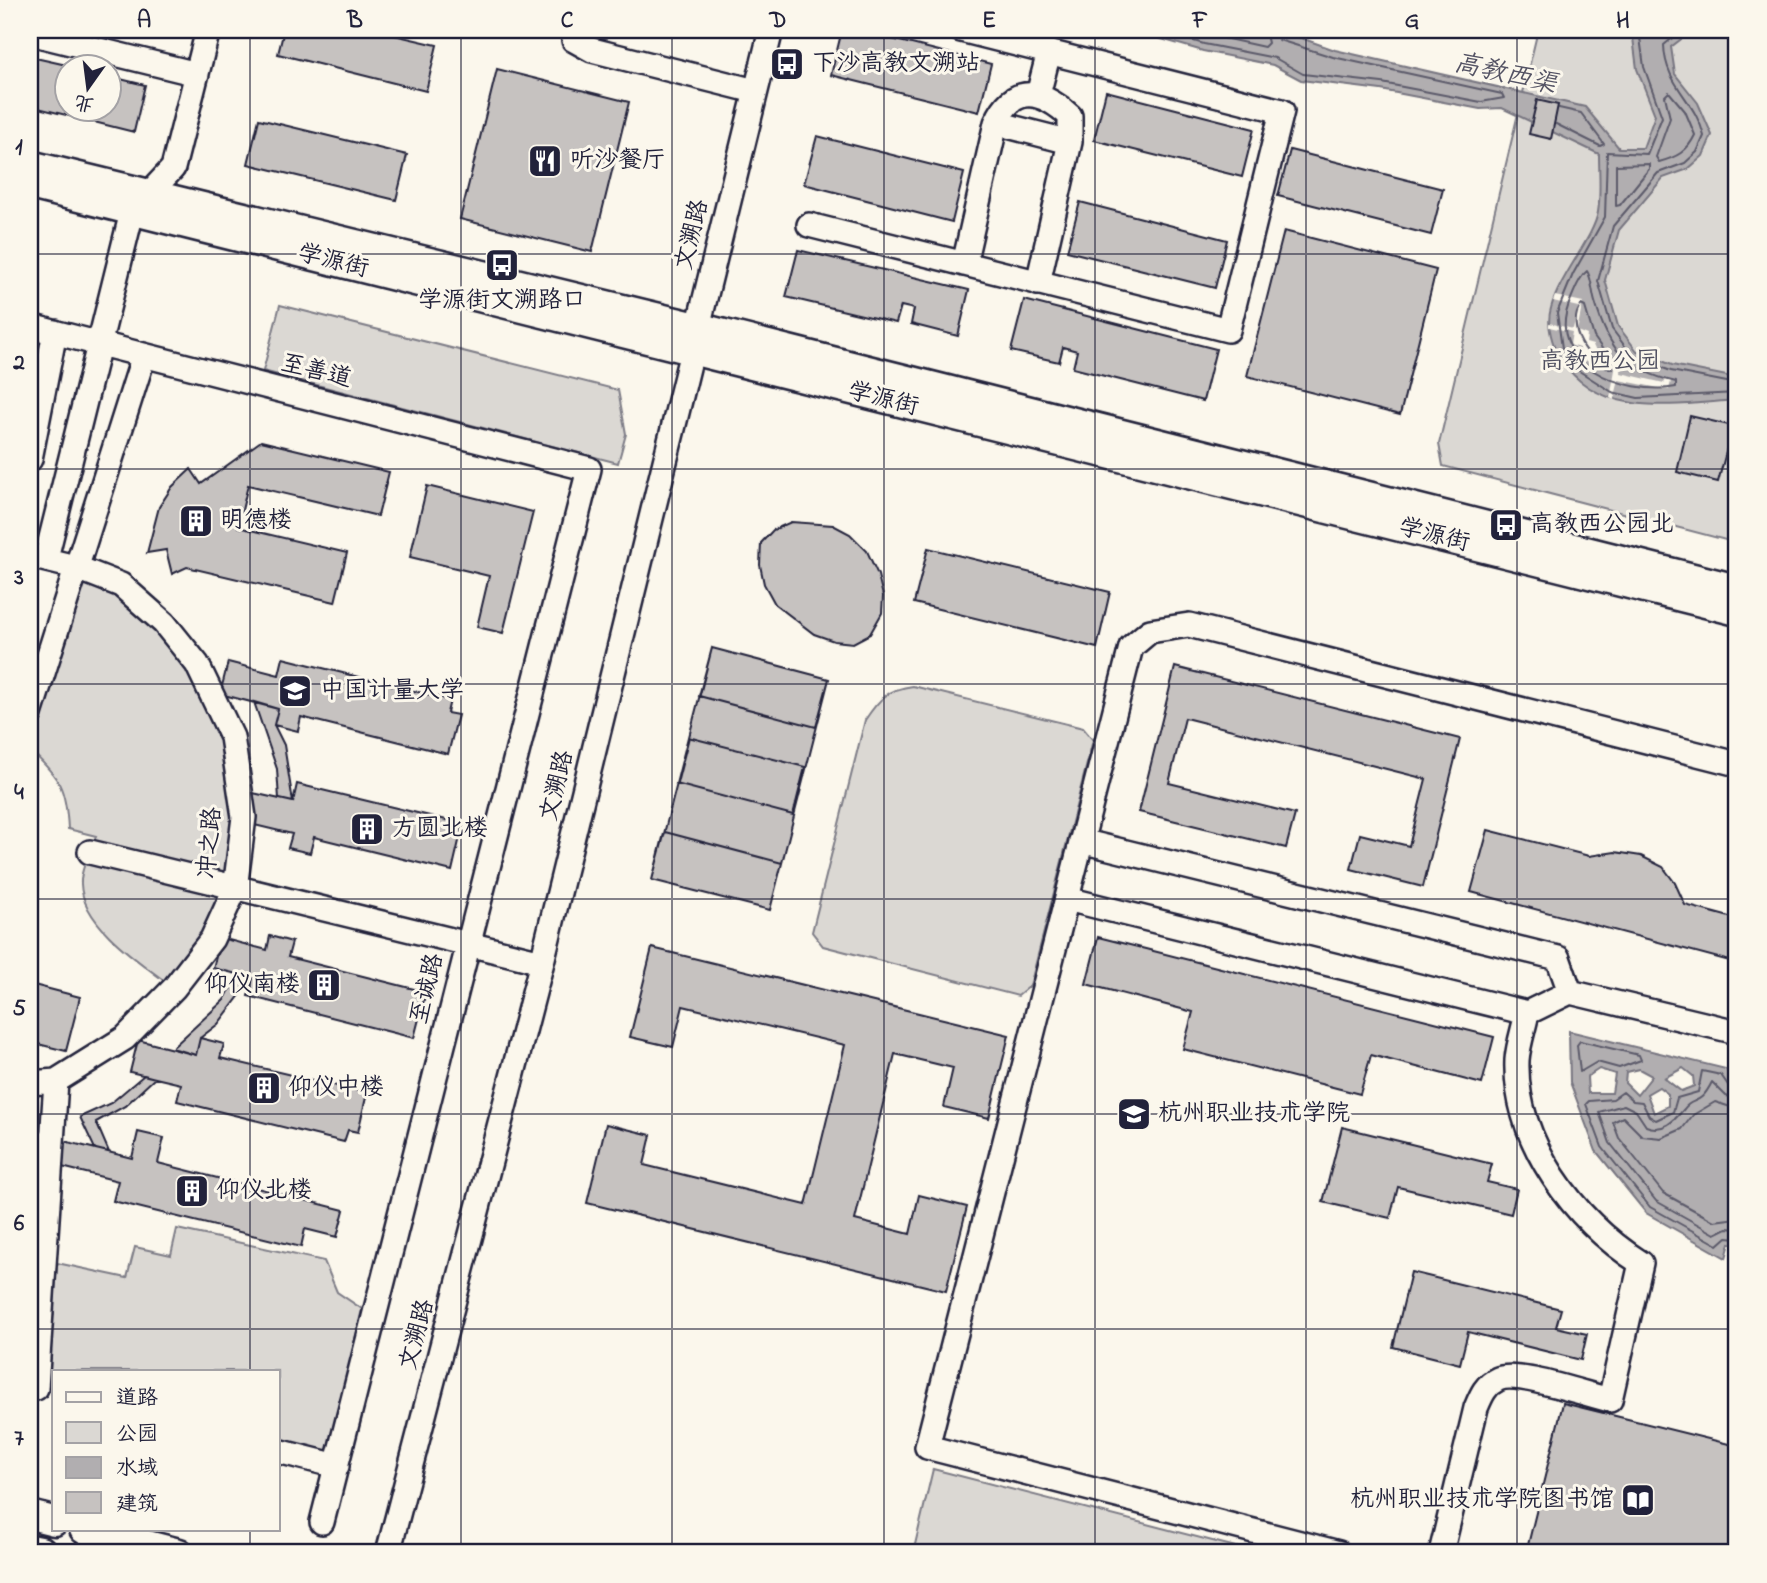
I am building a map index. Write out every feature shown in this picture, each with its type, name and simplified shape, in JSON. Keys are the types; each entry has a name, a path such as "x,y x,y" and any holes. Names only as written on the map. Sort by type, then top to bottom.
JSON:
{"highway":[{"path":"30,1551 40,1553"}],"main road":[{"name":"学源街","path":"30,165 140,203"},
{"name":"学源街","path":"30,185 140,203 694,340 1737,589"},
{"name":"学源街","path":"694,340 1737,611"},
{"path":"30,1515 52,1521"},
{"path":"30,1521 52,1522"},
{"path":"88,1530 179,1553"}],"street":[{"path":"38,557 140,203 173,168 208,30"},
{"path":"573,30 575,40 592,50 755,92"},
{"name":"文溯路","path":"388,1553 542,962 771,30"},
{"path":"809,225 1228,330 1282,111 961,30"},
{"path":"30,33 197,75"},
{"path":"1038,95 1049,52"},
{"path":"964,264 996,123 1003,107 1016,96 1038,95 1055,103 1070,116 1070,142 1038,283"},
{"path":"996,123 1070,142"},
{"name":"至善道","path":"30,326 589,469"},
{"path":"30,460 55,332"},
{"path":"30,714 144,355"},
{"name":"至诚路","path":"322,1522 589,469"},
{"name":"冲之路","path":"30,1083 56,1081 125,1038 174,988 212,939 235,889 244,817 232,737 197,664 164,623 121,585 75,567 38,557"},
{"path":"1339,1553 927,1447 1130,647 1150,631 1189,625 1737,764"},
{"path":"1081,842 1558,958 1570,992"},
{"path":"90,852 542,962"},
{"path":"1067,899 1527,1013 1570,992 1737,1032"},
{"path":"1441,1553 1476,1408 1484,1389 1500,1378 1518,1377 1610,1400 1641,1263 1612,1245 1568,1198 1533,1140 1520,1096 1517,1059 1527,1013"},
{"path":"40,1390 56,1081"},
{"path":"280,1452 337,1466"}],"green space":[{"name":"高教西公园","path":"1538,30 1737,30 1737,543 1443,466 1439,444"},
{"path":"280,305 618,390 626,434 618,463 263,371"},
{"path":"88,571 164,623 232,737 235,889 174,988 117,943 92,915 84,900 81,878 96,836 68,829 60,785 30,750"},
{"path":"913,686 1083,728 1093,740 1030,986 1018,996 823,946 812,932 865,720 885,696"},
{"path":"177,1229 324,1261 337,1292 362,1309 329,1453 280,1441 280,1370 52,1370 52,1379 49,1375 57,1263 127,1278 135,1247 171,1255"},
{"path":"933,1469 1259,1553 913,1553"}],"water":[{"path":"1130,30 1267,30 1335,50 1585,107 1619,148 1643,148 1655,115 1637,69 1632,30 1693,30 1671,47 1675,74 1698,103 1712,135 1703,156 1688,169 1663,178 1619,230 1605,280 1618,326 1637,351 1672,365 1737,378 1737,400 1665,405 1617,400 1596,392 1577,378 1561,359 1551,335 1551,308 1561,283 1595,222 1599,198 1599,154 1502,108 1480,109 1381,90 1301,80 1273,65 1203,51"},
{"path":"1569,1031 1726,1069 1737,1087 1737,1245 1730,1243 1726,1258 1646,1213 1596,1151 1570,1082","holes":["1683,1068 1693,1076 1694,1086 1681,1091 1664,1078","1599,1069 1615,1074 1612,1093 1588,1093 1587,1077","1639,1069 1652,1076 1637,1095 1625,1083 1626,1072","1659,1087 1668,1094 1668,1106 1654,1113 1647,1094"]}],"pier":[{"path":"1555,296 1583,302 1577,331 1587,335 1586,343 1593,345 1597,354 1622,361 1621,373 1664,383 1666,380 1671,381 1669,390 1619,380 1614,400 1610,398 1616,364 1596,358 1590,362 1578,358 1579,348 1570,345 1572,332 1549,327 1549,323 1573,329 1578,307 1553,301"}],"building":[{"path":"284,30 373,30 437,45 426,91 278,54"},
{"path":"842,30 856,30 991,64 979,112 831,75"},
{"path":"31,57 52,62 52,112 30,106"},
{"name":"听沙餐厅","path":"497,69 629,102 592,252 460,219"},
{"path":"122,79 145,85 134,132 94,122 122,122"},
{"path":"1106,91 1254,129 1242,177 1094,140"},
{"path":"1537,100 1558,105 1551,139 1529,134"},
{"path":"259,119 407,155 396,200 248,164"},
{"path":"817,136 964,173 952,222 804,184"},
{"path":"1290,150 1443,189 1431,235 1278,196"},
{"path":"1080,202 1227,240 1215,288 1067,251"},
{"path":"1284,231 1436,270 1400,415 1247,376"},
{"path":"798,250 969,290 958,336 911,324 914,309 901,306 896,323 786,297"},
{"path":"1024,300 1216,349 1203,401 1073,368 1077,351 1063,347 1059,362 1011,351"},
{"path":"1690,416 1733,426 1718,482 1677,472"},
{"name":"明德楼","path":"261,441 389,472 378,516 248,485 238,527 347,553 335,602 187,567 172,574 166,550 147,553 159,507 172,487 191,469 201,484"},
{"path":"427,486 533,512 503,633 477,627 489,576 410,557"},
{"path":"791,522 833,525 850,534 867,551 878,575 883,596 882,613 870,634 853,643 834,641 814,634 775,604 764,584 760,565 761,543 773,530"},
{"path":"928,548 1110,592 1097,648 914,603"},
{"path":"712,648 829,679 816,727 699,696"},
{"path":"712,648 829,679 770,910 652,880"},
{"path":"283,658 450,700 447,713 458,715 448,754 301,717 298,731 274,725 278,709 220,694 228,662 279,675"},
{"path":"1175,667 1460,739 1423,887 1351,869 1360,834 1409,846 1426,779 1185,718 1169,783 1295,814 1286,848 1139,812"},
{"path":"254,702 278,709 274,725 284,745 293,802 279,799 277,769"},
{"path":"688,737 805,767 793,815 676,784"},
{"name":"方圆北楼","path":"297,784 463,824 452,871 314,837 310,853 288,848 292,834 246,823 253,793 293,802"},
{"path":"1488,830 1589,856 1615,852 1641,856 1663,867 1675,883 1685,905 1737,919 1737,963 1471,892"},
{"path":"665,832 782,863 770,910 652,880"},
{"name":"仰仪南楼","path":"270,936 292,942 288,957 426,992 414,1038 248,996 253,978 213,968 221,938 267,950"},
{"path":"1098,937 1494,1037 1482,1084 1371,1055 1360,1094 1183,1049 1193,1012 1086,984"},
{"path":"652,948 1009,1035 989,1118 944,1107 953,1068 895,1054 855,1220 910,1234 919,1195 967,1207 946,1291 587,1203 606,1124 651,1135 644,1165 806,1205 845,1045 683,1006 673,1047 630,1037"},
{"path":"239,974 253,978 218,1024 200,1038 196,1055 172,1048 224,1000"},
{"path":"30,984 80,997 66,1051 30,1042"},
{"name":"仰仪中楼","path":"200,1038 224,1044 220,1058 367,1093 358,1132 348,1130 344,1142 177,1101 181,1084 130,1072 138,1040 196,1055"},
{"path":"144,1075 155,1078 125,1106 96,1122 109,1152 95,1149 80,1117 111,1103"},
{"path":"1342,1127 1492,1164 1487,1182 1517,1189 1511,1214 1398,1187 1390,1218 1323,1202"},
{"name":"仰仪北楼","path":"138,1132 164,1138 158,1163 344,1210 337,1237 305,1229 301,1247 113,1201 118,1181 58,1166 64,1141 132,1158"},
{"path":"1411,1272 1561,1309 1556,1327 1587,1334 1581,1360 1468,1332 1460,1364 1393,1347"},
{"name":"杭州职业技术学院图书馆","path":"1563,1403 1737,1446 1737,1553 1526,1553"}],"place":[{"name":"下沙高教文溯站","path":"787,64"},
{"name":"听沙餐厅","path":"545,161"},
{"name":"学源街文溯路口","path":"502,265"},
{"name":"明德楼","path":"196,521"},
{"name":"高教西公园北","path":"1506,525"},
{"name":"中国计量大学","path":"295,691"},
{"name":"方圆北楼","path":"367,829"},
{"name":"仰仪南楼","path":"324,985"},
{"name":"仰仪中楼","path":"264,1088"},
{"name":"杭州职业技术学院","path":"1134,1114"},
{"name":"仰仪北楼","path":"192,1191"},
{"name":"杭州职业技术学院图书馆","path":"1638,1500"}],"water label":[{"name":"高教西渠","path":"1505,75"}]}
